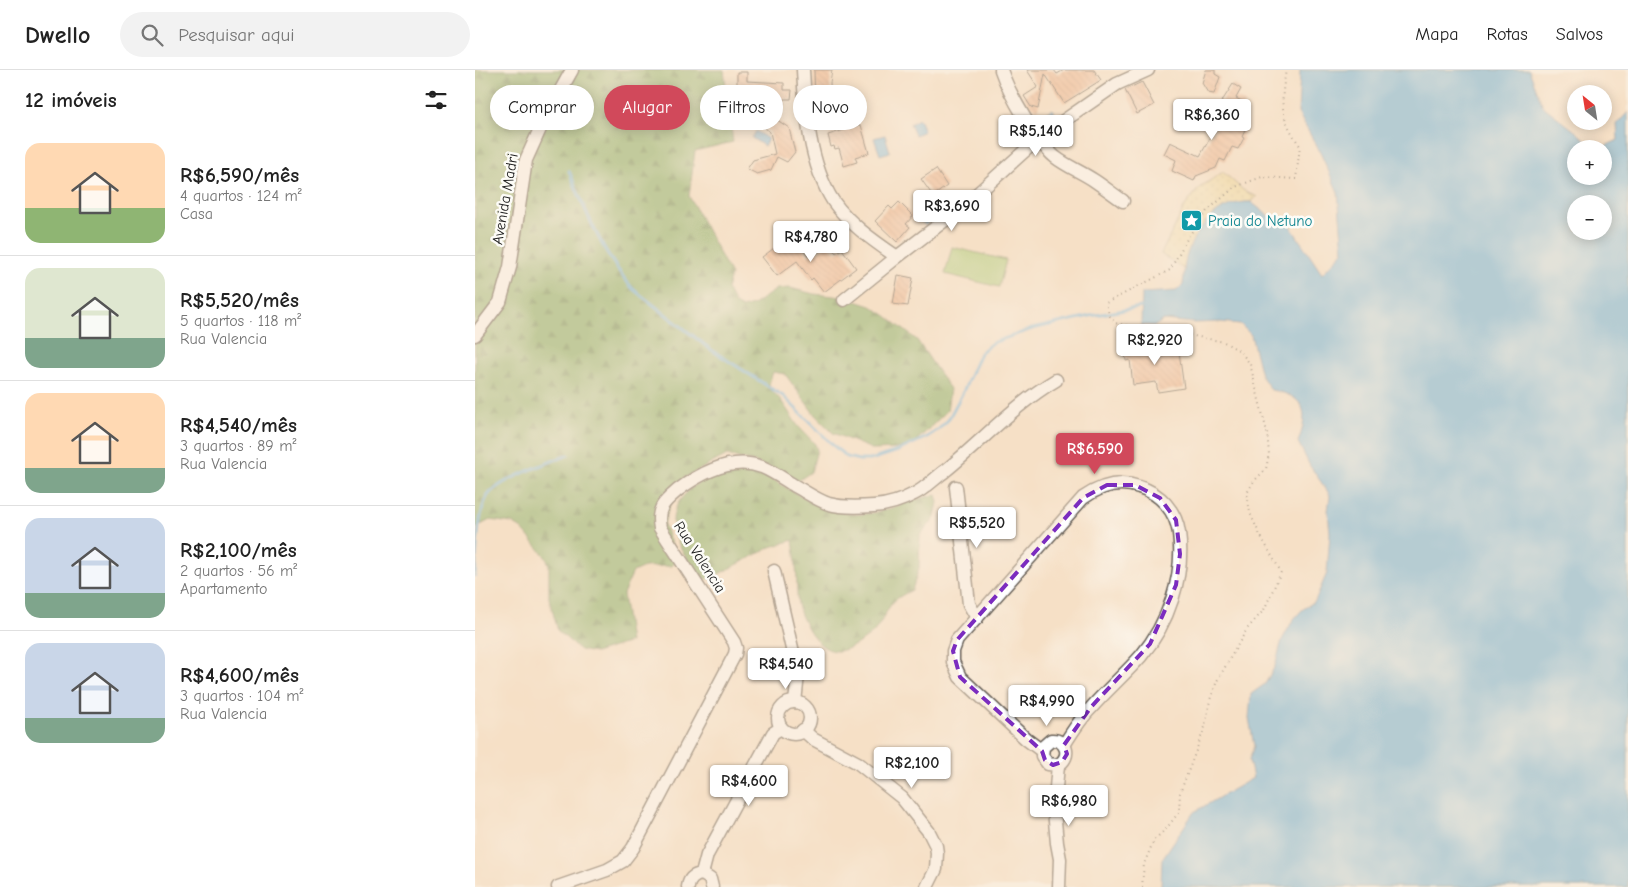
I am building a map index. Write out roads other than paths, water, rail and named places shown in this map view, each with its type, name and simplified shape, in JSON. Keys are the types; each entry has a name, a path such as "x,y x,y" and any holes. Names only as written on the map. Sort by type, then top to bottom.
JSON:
{"street":[{"name":"Avenida Madri","path":"475,334 500,302 510,267 526,160 543,120 572,70"},
{"path":"803,70 805,112 823,182 834,202 853,223 897,257"},
{"path":"1001,70 1007,87 1039,138 1053,155 1094,180 1123,201"},
{"path":"844,300 966,204 1039,138 1117,84 1148,70"},
{"name":"Rua Valencia","path":"558,887 607,870 623,862 633,848 735,654 734,642 661,528 659,511 664,501 708,472 721,466 736,463 752,464 764,468 829,504 854,507 878,506 895,502 916,494 1040,389 1057,380"},
{"path":"1058,765 1048,764 1042,751 1026,739 957,672 953,656 955,646 957,640 1083,498 1107,485 1135,485 1160,498 1172,512 1179,529 1180,554 1176,585 1166,615 1150,644 1140,657 1091,707 1064,745"},
{"path":"956,487 969,604 977,618"},
{"path":"774,571 798,675 795,702"},
{"path":"795,702 806,708 809,720 803,730 792,734 781,728 778,716 784,706 795,702"},
{"path":"702,874 707,855 773,733 781,728"},
{"path":"803,730 813,739 858,763 902,798 929,832 937,853 936,869 927,887"},
{"path":"1042,751 1043,746 1051,740 1060,742 1066,749 1065,759 1058,765 1054,810 1060,859 1059,887"},
{"path":"688,887 689,881 693,877 702,874"},
{"path":"702,874 710,879 713,887"}],"water":[{"path":"1300,70 1529,70 1543,106 1567,125 1567,130 1574,130 1585,140 1567,140 1567,185 1612,185 1612,143 1618,140 1617,124 1628,112 1628,887 1161,887 1162,859 1194,812 1253,778 1249,760 1254,746 1249,718 1251,694 1265,684 1275,666 1282,640 1293,620 1302,610 1315,601 1327,573 1330,495 1310,466 1298,442 1304,422 1302,407 1291,396 1271,390 1261,375 1251,335 1240,324 1220,322 1194,323 1164,320 1155,326 1141,325 1142,293 1176,291 1183,285 1186,258 1195,237 1209,218 1218,211 1239,203 1251,202 1274,220 1287,221 1322,274 1343,252 1338,192 1319,150 1298,113"},
{"path":"1052,109 1056,116 1042,125 1038,118"},
{"path":"919,119 924,131 915,135 910,124"},
{"path":"756,131 768,139 764,146 752,138"},
{"path":"885,135 890,152 880,155 874,138"},
{"path":"920,210 931,221 926,226 914,215"},
{"path":"814,226 825,239 817,245 807,232"}],"waterway":[{"path":"569,171 604,248 633,289 710,349 783,396 837,449 847,457 859,460 870,460 898,451 939,429 948,420 980,353 992,343 1032,329 1141,307"},
{"path":"475,576 479,524 487,497 492,491 511,479 568,455"}],"place":[{"name":"Praia do Netuno","path":"1192,221"}]}
